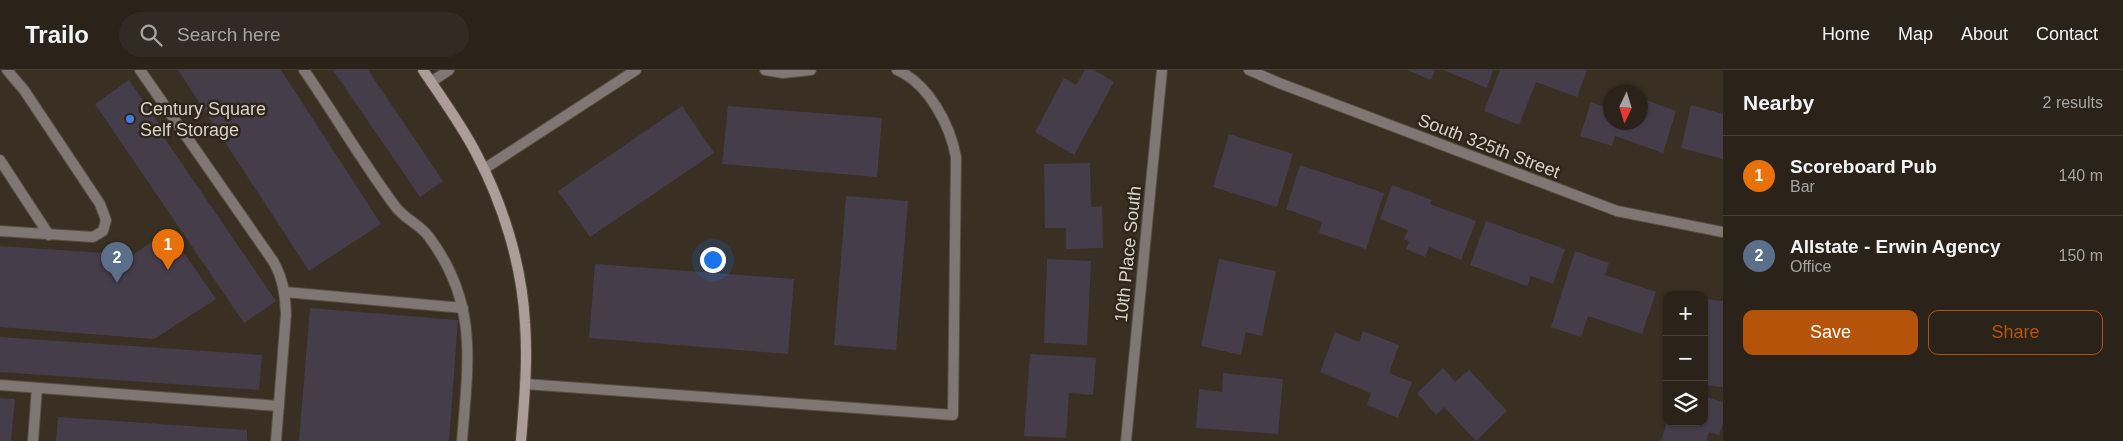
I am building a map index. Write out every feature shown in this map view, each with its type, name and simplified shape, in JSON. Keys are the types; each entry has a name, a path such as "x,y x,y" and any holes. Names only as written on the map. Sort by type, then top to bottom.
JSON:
{"street":[{"path":"0,231 80,237 96,236 104,229 105,216 100,204 24,90 7,70"},
{"path":"140,70 273,261 281,277 285,292 286,314 276,441"},
{"path":"304,70 396,207 428,236 449,268 457,286 463,308 468,353 462,441"},
{"path":"423,70 454,116 484,169 503,219 517,264 526,322 525,384 521,441"},
{"path":"431,82 449,70"},
{"path":"484,169 636,70"},
{"path":"765,70 783,74 811,70"},
{"path":"525,384 953,415 956,157 953,140 935,106 908,75 897,70"},
{"name":"10th Place South","path":"1126,441 1162,70"},
{"name":"South 325th Street","path":"1250,70 1306,94 1617,211 1723,232"},
{"path":"0,160 49,235"},
{"path":"285,292 463,308"},
{"path":"0,385 279,406"},
{"path":"33,441 37,388"}],"building":[{"path":"178,70 281,70 381,224 309,271"},
{"path":"333,70 368,70 443,181 420,197"},
{"path":"1085,70 1094,70 1114,82 1074,155 1035,132 1064,78 1076,85"},
{"path":"1407,70 1435,70 1431,80"},
{"path":"1443,70 1493,70 1487,88"},
{"path":"1500,70 1587,70 1577,97 1536,82 1519,125 1484,111"},
{"path":"129,80 166,134 163,136 276,301 244,323 95,104"},
{"path":"1648,101 1676,111 1663,153 1615,136 1612,146 1580,136 1591,102 1603,106 1603,130 1648,130"},
{"path":"1691,105 1723,114 1723,159 1681,148"},
{"path":"682,106 714,153 590,237 558,191"},
{"path":"728,106 882,118 877,177 722,164"},
{"path":"1229,134 1293,154 1277,207 1213,187"},
{"path":"1090,163 1091,207 1102,206 1103,248 1066,249 1066,228 1045,228 1044,164"},
{"path":"1300,165 1384,193 1366,249 1319,233 1322,222 1286,209"},
{"path":"1392,185 1432,200 1430,204 1476,221 1461,260 1429,247 1425,257 1406,249 1409,242 1404,239 1408,230 1380,219"},
{"path":"846,196 908,201 896,350 834,345"},
{"path":"1486,221 1565,249 1553,284 1531,276 1527,286 1470,265"},
{"path":"168,230 216,299 154,339 0,327 0,246 133,255"},
{"path":"1575,251 1609,263 1605,275 1656,292 1642,334 1588,316 1581,337 1551,327"},
{"path":"1047,259 1091,261 1087,345 1044,343"},
{"path":"1219,259 1276,271 1262,336 1246,332 1241,355 1201,346"},
{"path":"595,264 794,279 788,354 589,338"},
{"path":"1708,299 1723,301 1723,387 1708,385"},
{"path":"310,308 458,320 449,441 299,441"},
{"path":"1363,331 1399,345 1389,373 1412,382 1398,418 1367,405 1371,393 1320,372 1335,332 1359,342"},
{"path":"0,337 262,355 259,390 0,372"},
{"path":"1030,354 1096,358 1093,395 1069,393 1066,438 1024,436"},
{"path":"1443,368 1455,382 1469,370 1507,411 1476,441 1444,407 1436,415 1417,393"},
{"path":"1223,373 1283,379 1278,434 1196,428 1199,389 1222,392"},
{"path":"1708,397 1723,402 1723,423 1719,435 1709,432 1706,441 1661,441 1666,426 1708,426"},
{"path":"0,398 15,399 11,441 0,441"},
{"path":"58,417 247,430 247,441 56,441"}],"place":[{"name":"Century Square Self Storage","path":"130,119"},
{"name":"Scoreboard Pub","path":"168,270"},
{"name":"Allstate - Erwin Agency","path":"117,283"}]}
